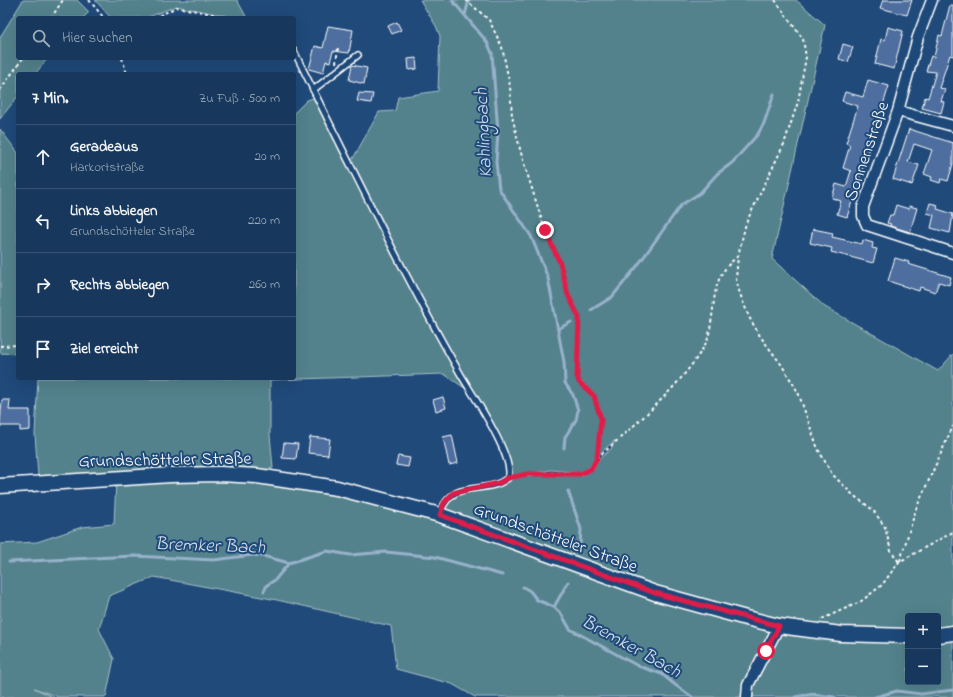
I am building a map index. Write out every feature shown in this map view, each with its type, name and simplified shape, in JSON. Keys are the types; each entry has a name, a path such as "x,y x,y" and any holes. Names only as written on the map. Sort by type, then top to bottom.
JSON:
{"main road":[{"name":"Grundschötteler Straße","path":"0,486 171,474 220,474 258,476 337,488 440,515 655,593 779,626 842,634 905,636"},
{"path":"941,635 953,633"}],"street":[{"name":"Sonnenstraße","path":"932,0 918,37 898,111 864,207 864,221 867,225 953,253"},
{"path":"898,111 953,126"},
{"path":"747,697 748,685 779,626"}],"lane":[{"path":"313,90 358,55"},
{"path":"296,56 343,153 397,256 453,360 494,431 510,469 508,478 499,483 453,493 444,503 440,515"}],"path":[{"path":"52,16 63,0"},
{"path":"89,0 102,16"},
{"path":"466,0 489,20 502,47 510,86 512,116 522,157 545,230 560,263 568,295 579,317 577,376 579,382 594,396 601,419 597,458"},
{"path":"775,0 803,39 806,57 798,102 784,144 746,223 738,256 736,279 749,318 760,336 781,364 798,392 818,449 832,474 853,496 873,510 884,527 891,551 900,562"},
{"path":"158,16 177,7 222,16"},
{"path":"0,90 22,60"},
{"path":"123,60 126,72"},
{"path":"508,478 545,473 580,474 591,469 597,458 659,401 708,340 713,295 719,276 728,264 738,256"},
{"path":"0,346 16,345"},
{"path":"900,562 916,509 953,426"},
{"path":"816,621 860,602 882,585 900,562 953,532"}],"green space":[{"path":"23,0 77,0 89,12 85,16 16,16 16,60 46,60 37,72 16,72 16,99 0,119 0,37"},
{"path":"95,0 237,0 246,16 227,16 176,6 151,16 109,16"},
{"path":"420,0 796,0 825,25 772,259 825,307 938,371 953,354 953,697 475,697 452,684 396,669 391,626 277,600 154,577 109,596 99,629 114,659 106,697 58,697 34,688 53,697 0,697 0,544 37,542 82,527 114,524 116,481 171,475 337,488 657,588 443,512 446,503 454,495 501,485 508,479 528,475 582,475 593,469 599,459 611,449 615,440 597,456 589,468 581,473 551,470 509,477 511,469 351,162 379,112 395,111 398,97 438,91 440,36 436,26"},
{"path":"313,98 343,158 466,389 444,374 296,379 296,111 307,100"},
{"path":"0,129 16,150 16,354 0,353"},
{"path":"38,380 270,380 270,435 273,468 259,471 172,470 38,476 35,434"}],"building":[{"path":"883,0 912,0 907,15 880,8"},
{"path":"950,5 953,5 953,56 950,55 939,88 945,89 941,101 944,102 941,113 922,108 925,97 928,98 936,72 926,71 931,56 934,57 939,35 942,36"},
{"path":"397,22 401,30 392,34 388,26"},
{"path":"328,26 353,30 349,53 333,51 330,62 326,61 323,73 309,69 315,46 323,48"},
{"path":"888,27 903,31 894,69 875,64 881,39 885,40"},
{"path":"843,44 853,47 848,62 839,59"},
{"path":"416,58 417,69 409,70 408,59"},
{"path":"352,65 367,68 364,84 349,80"},
{"path":"868,80 889,86 847,217 837,214 841,201 832,198 836,184 846,187 851,171 843,168 850,145 846,143 858,106 842,101 845,92 863,97"},
{"path":"359,93 373,94 371,103 357,101"},
{"path":"909,129 953,143 953,164 948,181 941,179 940,183 931,180 932,177 924,174 932,150 914,144 908,162 919,165 912,185 893,179"},
{"path":"930,203 938,205 937,209 953,214 950,233 931,228 934,215 927,213"},
{"path":"896,205 909,209 909,206 917,208 910,232 890,226 891,224 887,223 890,215 893,215"},
{"path":"813,229 833,233 832,237 862,244 863,240 873,243 872,248 877,249 873,263 831,252 832,248 810,243"},
{"path":"895,258 909,262 908,264 951,277 949,285 939,282 935,292 920,287 919,291 888,281"},
{"path":"443,397 446,408 436,411 433,400"},
{"path":"2,400 10,400 9,410 30,410 30,430 20,431 20,426 0,426"},
{"path":"452,435 458,463 449,465 443,437"},
{"path":"310,437 330,439 328,455 308,453"},
{"path":"284,443 298,444 296,459 282,458"},
{"path":"398,456 410,458 408,467 396,465"}],"waterway":[{"name":"Kahlingbach","path":"452,0 487,42 492,53 498,132 496,162 499,189 531,236 548,278 564,362 565,383 573,395 578,410 576,420 565,437 564,448"},
{"path":"465,15 469,0"},
{"path":"591,310 612,297 638,265 681,205 700,193 717,174 732,163 758,134 764,123 774,94"},
{"path":"558,329 571,322"},
{"path":"568,491 581,529 580,545"},
{"name":"Bremker Bach","path":"9,562 134,556 214,560 253,555 289,563 327,551 350,555 386,552 435,557 502,575"},
{"path":"264,591 267,585 275,580 289,563"},
{"path":"554,607 568,582"},
{"name":"Bremker Bach","path":"523,587 530,591 537,600 554,607 562,615 570,629 638,666 662,674 692,697"},
{"name":"Bremker Bach","path":"875,697 897,691 921,694 953,690"},
{"name":"Bremker Bach","path":"795,697 812,694 834,697"}],"route":[{"path":"545,230 560,263 568,295 579,317 577,376 579,382 594,396 601,419 597,458 591,469 580,474 528,474 508,478 499,483 453,493 444,503 440,515 563,561 655,593 779,626 766,651"}]}
